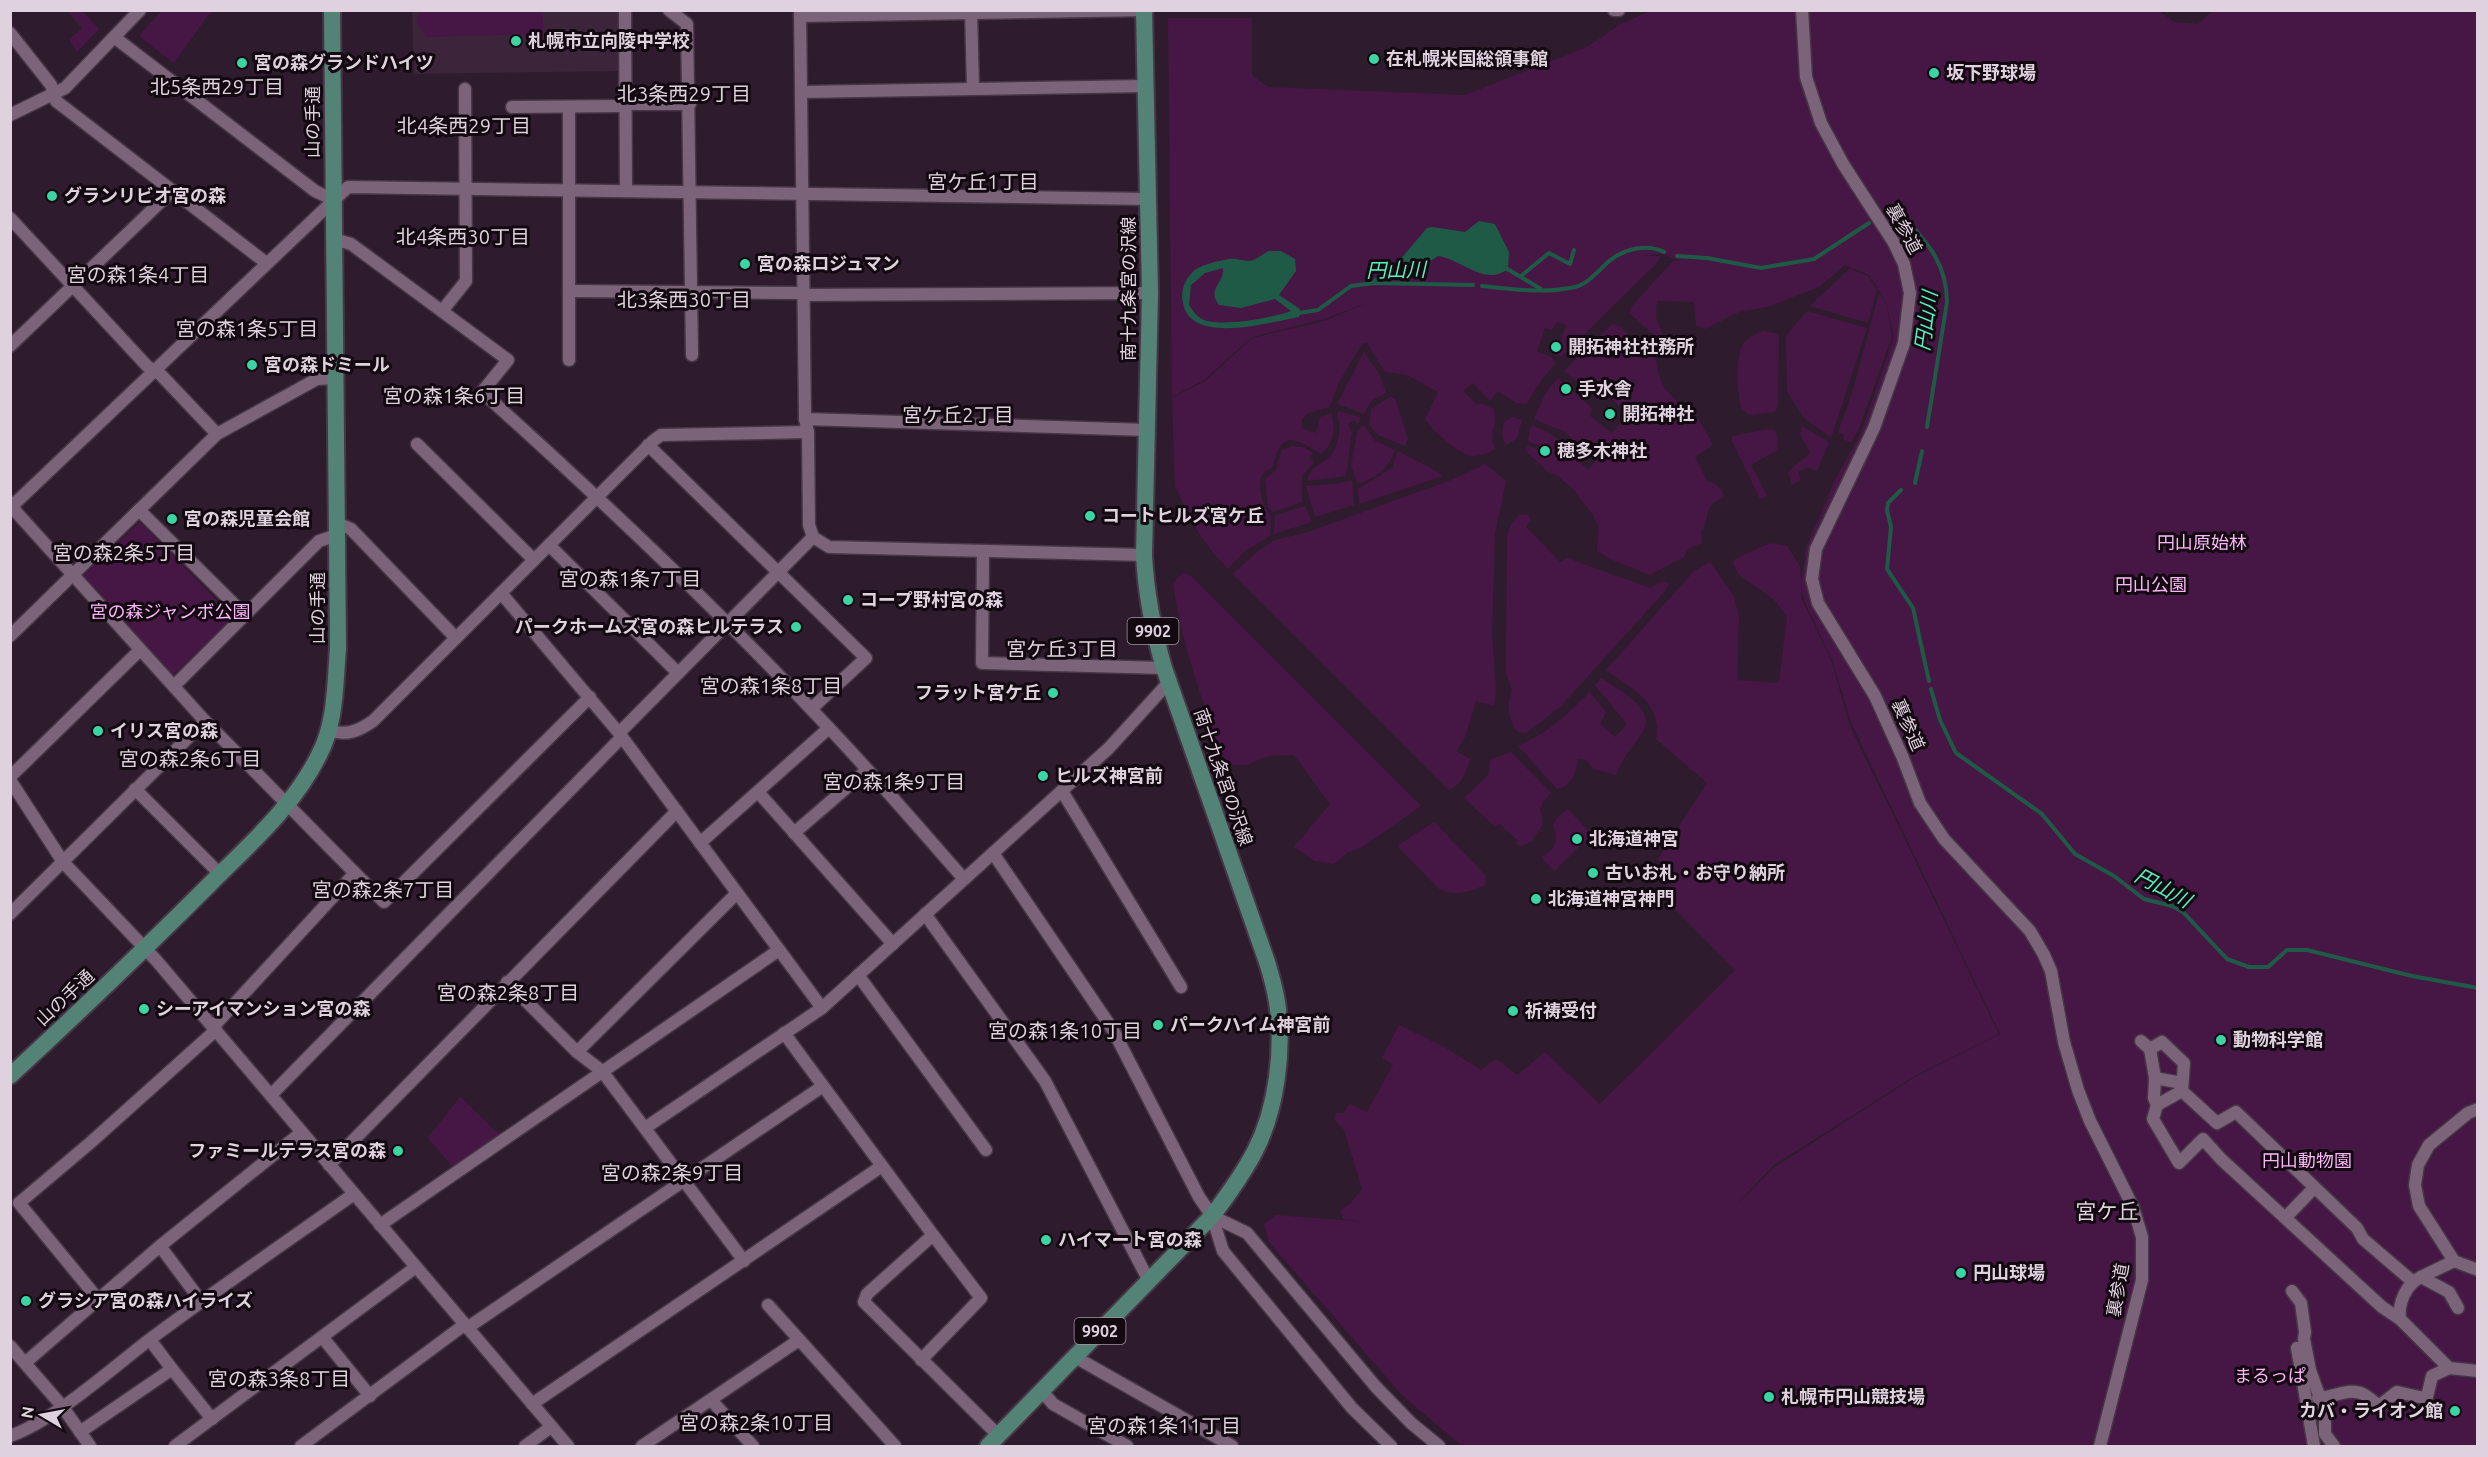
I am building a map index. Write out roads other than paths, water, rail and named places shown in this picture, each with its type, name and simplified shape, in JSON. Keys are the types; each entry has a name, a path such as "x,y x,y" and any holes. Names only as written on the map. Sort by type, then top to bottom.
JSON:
{"main road":[{"name":"山の手通","path":"10,1076 146,948 287,805 316,762 329,731 338,648 332,10"},
{"name":"南十九条宮の沢線","path":"993,1441 1212,1216 1236,1183 1256,1149 1268,1118 1277,1071 1280,1041 1277,1002 1268,962 1166,675 1151,621 1144,555 1150,293 1145,10"}],"street":[{"path":"10,115 64,88 140,10"},
{"path":"626,10 626,191"},
{"path":"669,10 687,24 692,355"},
{"path":"1144,555 829,547 813,537 809,525 808,432 805,419 800,13 1145,10"},
{"name":"裏参道","path":"1802,10 1806,76 1821,123 1843,164 1894,243 1904,264 1910,293 1904,343 1863,454 1816,549 1812,570 1813,588 1820,609 1875,696 1904,759 1920,803 1944,839 2030,931 2044,955 2051,971 2064,1042 2078,1090 2090,1121 2133,1207 2142,1238 2142,1280 2100,1446"},
{"path":"971,12 973,88"},
{"path":"10,33 51,85 56,101 266,262"},
{"path":"114,37 315,191 334,200"},
{"path":"801,92 1145,86"},
{"path":"442,311 466,281 465,89"},
{"path":"512,107 690,104"},
{"path":"568,360 569,107"},
{"path":"590,697 384,902 205,721 11,506 266,262 348,187 1148,200"},
{"path":"10,346 172,191"},
{"path":"10,218 147,366 161,375 218,434"},
{"path":"334,239 351,244 508,360 482,392 598,496 728,623 829,728 964,879"},
{"path":"569,291 803,294 1150,293"},
{"path":"10,636 218,434 317,379 335,378"},
{"path":"805,419 1147,430"},
{"path":"329,731 345,735 359,731 373,721 648,445 661,435 670,433 808,432"},
{"path":"417,444 534,560"},
{"path":"648,445 866,658 811,709"},
{"path":"139,510 245,615"},
{"path":"174,686 319,541 337,529 351,529 456,638"},
{"path":"271,1095 678,673 813,537"},
{"path":"549,545 678,673"},
{"path":"983,551 982,663 1166,675"},
{"path":"501,593 620,735 822,1008"},
{"path":"140,650 10,778 63,862 146,948 568,1446"},
{"path":"645,1128 822,1008 1109,748 1166,675"},
{"path":"10,914 205,721"},
{"path":"700,843 829,728"},
{"path":"794,833 867,770"},
{"path":"135,789 220,874"},
{"path":"1062,791 1181,987"},
{"path":"758,792 892,944"},
{"path":"329,1165 677,811"},
{"path":"993,853 1113,1030 1212,1216 1223,1251 1352,1407 1391,1446"},
{"path":"98,1299 19,1203 90,1143 215,1028 355,873"},
{"path":"577,1052 737,893"},
{"path":"926,914 1045,1081 1149,1281"},
{"path":"380,1225 779,950"},
{"path":"858,975 986,1150"},
{"path":"507,982 577,1052 602,1071 686,1180 744,1261"},
{"path":"784,1034 981,1298 921,1360"},
{"path":"2157,1105 2154,1098 2155,1078 2146,1045 2162,1041 2184,1063 2182,1087 2157,1105 2153,1119 2179,1163 2217,1123 2236,1112 2357,1228 2363,1239 2416,1279 2450,1292 2458,1308"},
{"path":"2155,1078 2182,1087 2217,1123"},
{"path":"301,1446 466,1326 823,1086"},
{"path":"2478,1109 2468,1113 2429,1145 2418,1165 2415,1185 2419,1206 2454,1261 2478,1270"},
{"path":"26,1362 160,1246 302,1132"},
{"path":"2203,1139 2221,1159 2382,1307 2400,1319 2449,1368"},
{"path":"532,1404 882,1166"},
{"path":"2286,1218 2313,1188"},
{"path":"10,1436 25,1431 62,1406 201,1301 354,1194"},
{"path":"1212,1216 1247,1233 1376,1387 1411,1423 1439,1446"},
{"path":"933,1235 867,1294 864,1302 921,1360 993,1441"},
{"path":"160,1246 201,1301"},
{"path":"2400,1319 2403,1296 2416,1279 2454,1261"},
{"path":"175,1446 416,1267"},
{"path":"2292,1291 2301,1303 2306,1332 2304,1339 2318,1398 2325,1412 2325,1434 2334,1446"},
{"path":"768,1305 895,1446"},
{"path":"322,1338 370,1396"},
{"path":"150,1340 212,1419"},
{"path":"642,1446 800,1340"},
{"path":"10,1346 62,1406 90,1446"},
{"path":"2297,1348 2314,1446"},
{"path":"1075,1357 1215,1442 1232,1446"},
{"path":"2318,1398 2330,1398 2353,1391 2362,1393 2379,1406 2397,1392 2427,1397 2432,1376 2449,1368 2478,1371"},
{"path":"80,1432 172,1369"},
{"path":"1042,1391 1053,1404 1127,1446"},
{"path":"711,1400 753,1446"},
{"path":"525,1446 551,1427"}],"waterway":[{"name":"円山川","path":"1889,210 1894,206 1923,238 1937,260 1946,287 1947,302 1927,427"},
{"name":"円山川","path":"1677,256 1707,258 1761,268 1814,259 1869,223"},
{"name":"円山川","path":"1482,286 1540,291 1575,287 1589,280 1614,257 1628,251 1650,248 1664,252"},
{"path":"1521,276 1549,253 1570,264 1574,250"},
{"path":"1374,282 1387,269 1397,266"},
{"path":"1504,267 1541,289"},
{"name":"円山川","path":"1295,310 1299,313 1318,310 1351,286 1374,283 1473,285"},
{"name":"円山川","path":"1915,483 1922,451"},
{"name":"円山川","path":"1901,490 1888,503 1887,510 1891,527 1887,569 1913,608 1929,681"},
{"name":"円山川","path":"1931,689 1940,720 1956,753 2042,814 2075,854 2114,876 2144,899 2172,906 2183,912 2227,959 2249,967 2268,967 2287,950 2307,950 2412,976 2478,988"}],"place":[{"name":"札幌市立向陵中学校","path":"516,41"},
{"name":"在札幌米国総領事館","path":"1374,59"},
{"name":"宮の森グランドハイツ","path":"242,63"},
{"name":"坂下野球場","path":"1934,73"},
{"name":"グランリビオ宮の森","path":"52,196"},
{"name":"宮の森ロジュマン","path":"745,264"},
{"name":"開拓神社社務所","path":"1556,347"},
{"name":"宮の森ドミール","path":"252,365"},
{"name":"手水舎","path":"1566,389"},
{"name":"開拓神社","path":"1610,414"},
{"name":"穂多木神社","path":"1545,451"},
{"name":"コートヒルズ宮ケ丘","path":"1090,516"},
{"name":"宮の森児童会館","path":"172,519"},
{"name":"コープ野村宮の森","path":"848,600"},
{"name":"パークホームズ宮の森ヒルテラス","path":"796,627"},
{"name":"フラット宮ケ丘","path":"1053,693"},
{"name":"イリス宮の森","path":"98,731"},
{"name":"ヒルズ神宮前","path":"1043,776"},
{"name":"北海道神宮","path":"1577,839"},
{"name":"古いお札・お守り納所","path":"1593,873"},
{"name":"北海道神宮神門","path":"1536,899"},
{"name":"シーアイマンション宮の森","path":"144,1009"},
{"name":"祈祷受付","path":"1513,1011"},
{"name":"パークハイム神宮前","path":"1158,1025"},
{"name":"動物科学館","path":"2221,1040"},
{"name":"ファミールテラス宮の森","path":"398,1151"},
{"name":"ハイマート宮の森","path":"1046,1240"},
{"name":"円山球場","path":"1961,1273"},
{"name":"グラシア宮の森ハイライズ","path":"26,1301"},
{"name":"札幌市円山競技場","path":"1769,1397"},
{"name":"カバ・ライオン館","path":"2455,1411"}],"district":[{"name":"北5条西29丁目","path":"217,87"},
{"name":"北3条西29丁目","path":"684,94"},
{"name":"北4条西29丁目","path":"464,126"},
{"name":"宮ケ丘1丁目","path":"983,182"},
{"name":"北4条西30丁目","path":"463,237"},
{"name":"宮の森1条4丁目","path":"138,275"},
{"name":"北3条西30丁目","path":"684,300"},
{"name":"宮の森1条5丁目","path":"247,329"},
{"name":"宮の森1条6丁目","path":"454,396"},
{"name":"宮ケ丘2丁目","path":"958,415"},
{"name":"宮の森2条5丁目","path":"124,553"},
{"name":"宮の森1条7丁目","path":"630,579"},
{"name":"宮ケ丘3丁目","path":"1062,649"},
{"name":"宮の森1条8丁目","path":"771,686"},
{"name":"宮の森2条6丁目","path":"190,759"},
{"name":"宮の森1条9丁目","path":"894,782"},
{"name":"宮の森2条7丁目","path":"383,890"},
{"name":"宮の森2条8丁目","path":"508,993"},
{"name":"宮の森1条10丁目","path":"1065,1031"},
{"name":"宮の森2条9丁目","path":"672,1173"},
{"name":"宮ケ丘","path":"2107,1212"},
{"name":"宮の森3条8丁目","path":"279,1379"},
{"name":"宮の森2条10丁目","path":"756,1423"},
{"name":"宮の森1条11丁目","path":"1164,1426"}],"park label":[{"name":"円山原始林","path":"2202,543"},
{"name":"円山公園","path":"2151,585"},
{"name":"宮の森ジャンボ公園","path":"170,612"},
{"name":"円山動物園","path":"2307,1161"},
{"name":"まるっぱ","path":"2270,1376"}]}
